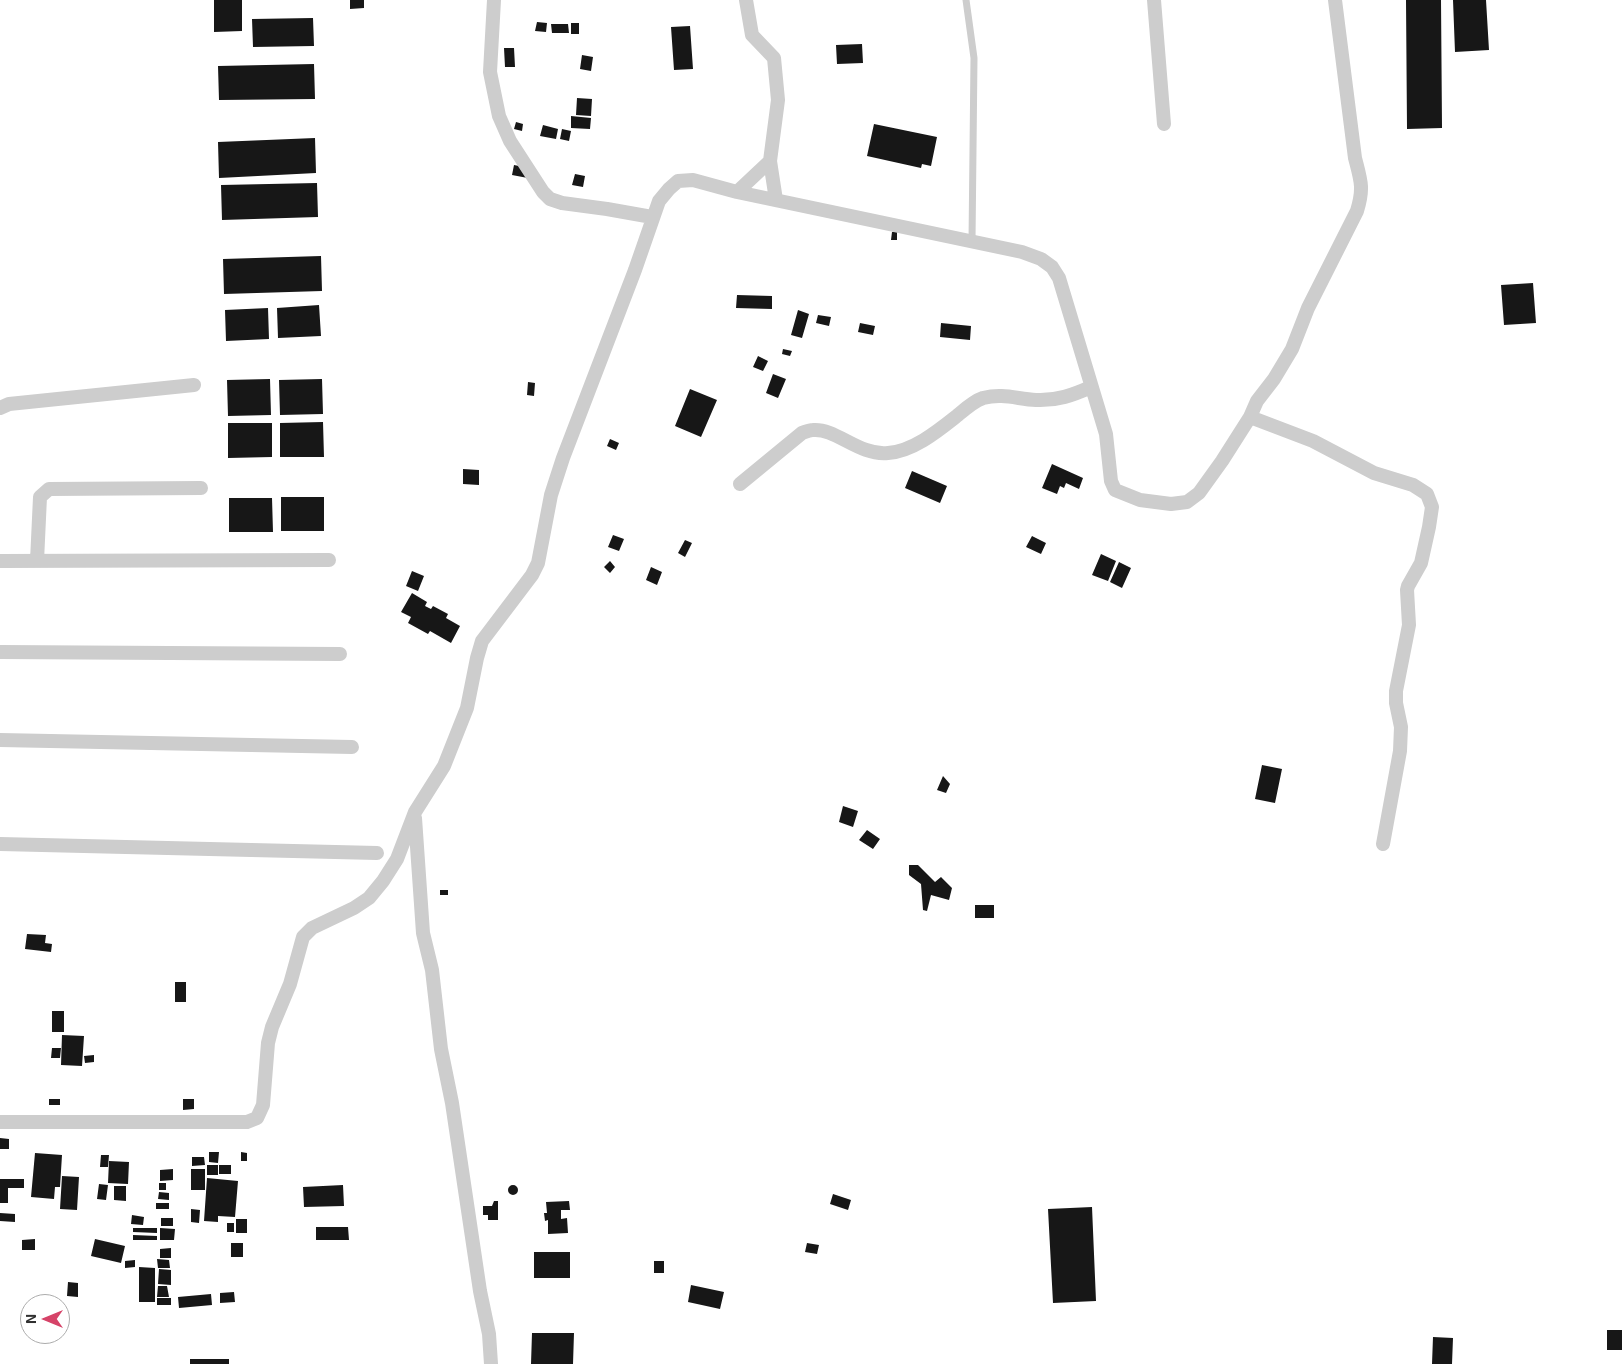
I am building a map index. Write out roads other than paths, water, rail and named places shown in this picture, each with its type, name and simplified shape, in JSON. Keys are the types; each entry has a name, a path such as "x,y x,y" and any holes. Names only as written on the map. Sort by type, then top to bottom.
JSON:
{"street":[{"path":"494,0 490,72 499,116 510,141 543,192 550,199 562,203 607,208 652,218"},
{"path":"746,0 752,35 774,58 778,100 770,161 776,200"},
{"path":"1154,0 1164,124"},
{"path":"0,1122 247,1122 257,1118 263,1105 268,1043 272,1027 290,984 303,937 312,928 354,908 369,898 398,859 415,812 444,766 467,708 482,641 532,575 538,563 551,495 562,458 635,270 652,218 659,202 678,181 693,180 737,192 1022,252 1040,259 1052,267 1059,278 1106,434 1112,485 1115,490 1140,500 1171,504 1187,502 1199,493 1292,350 1308,308 1358,211 1362,195 1362,182 1355,158 1335,0"},
{"path":"737,192 770,161"},
{"path":"0,408 9,404 194,385"},
{"path":"740,484 802,433 813,430 822,431 871,453 890,453 928,438 963,410 982,399 1002,395 1036,400 1061,399 1091,387"},
{"path":"1250,417 1322,445 1374,473 1413,485 1427,494 1432,507 1422,563 1407,590 1409,625 1396,691 1396,703 1401,727 1400,751 1383,844"},
{"path":"37,561 40,498 49,489 201,488"},
{"path":"0,561 329,560"},
{"path":"0,652 340,654"},
{"path":"0,740 352,747"},
{"path":"415,812 423,933 432,970 441,1049 452,1103 478,1282 489,1334 491,1364"},
{"path":"0,844 377,852"}],"lane":[{"path":"966,0 974,58 972,241"}]}
